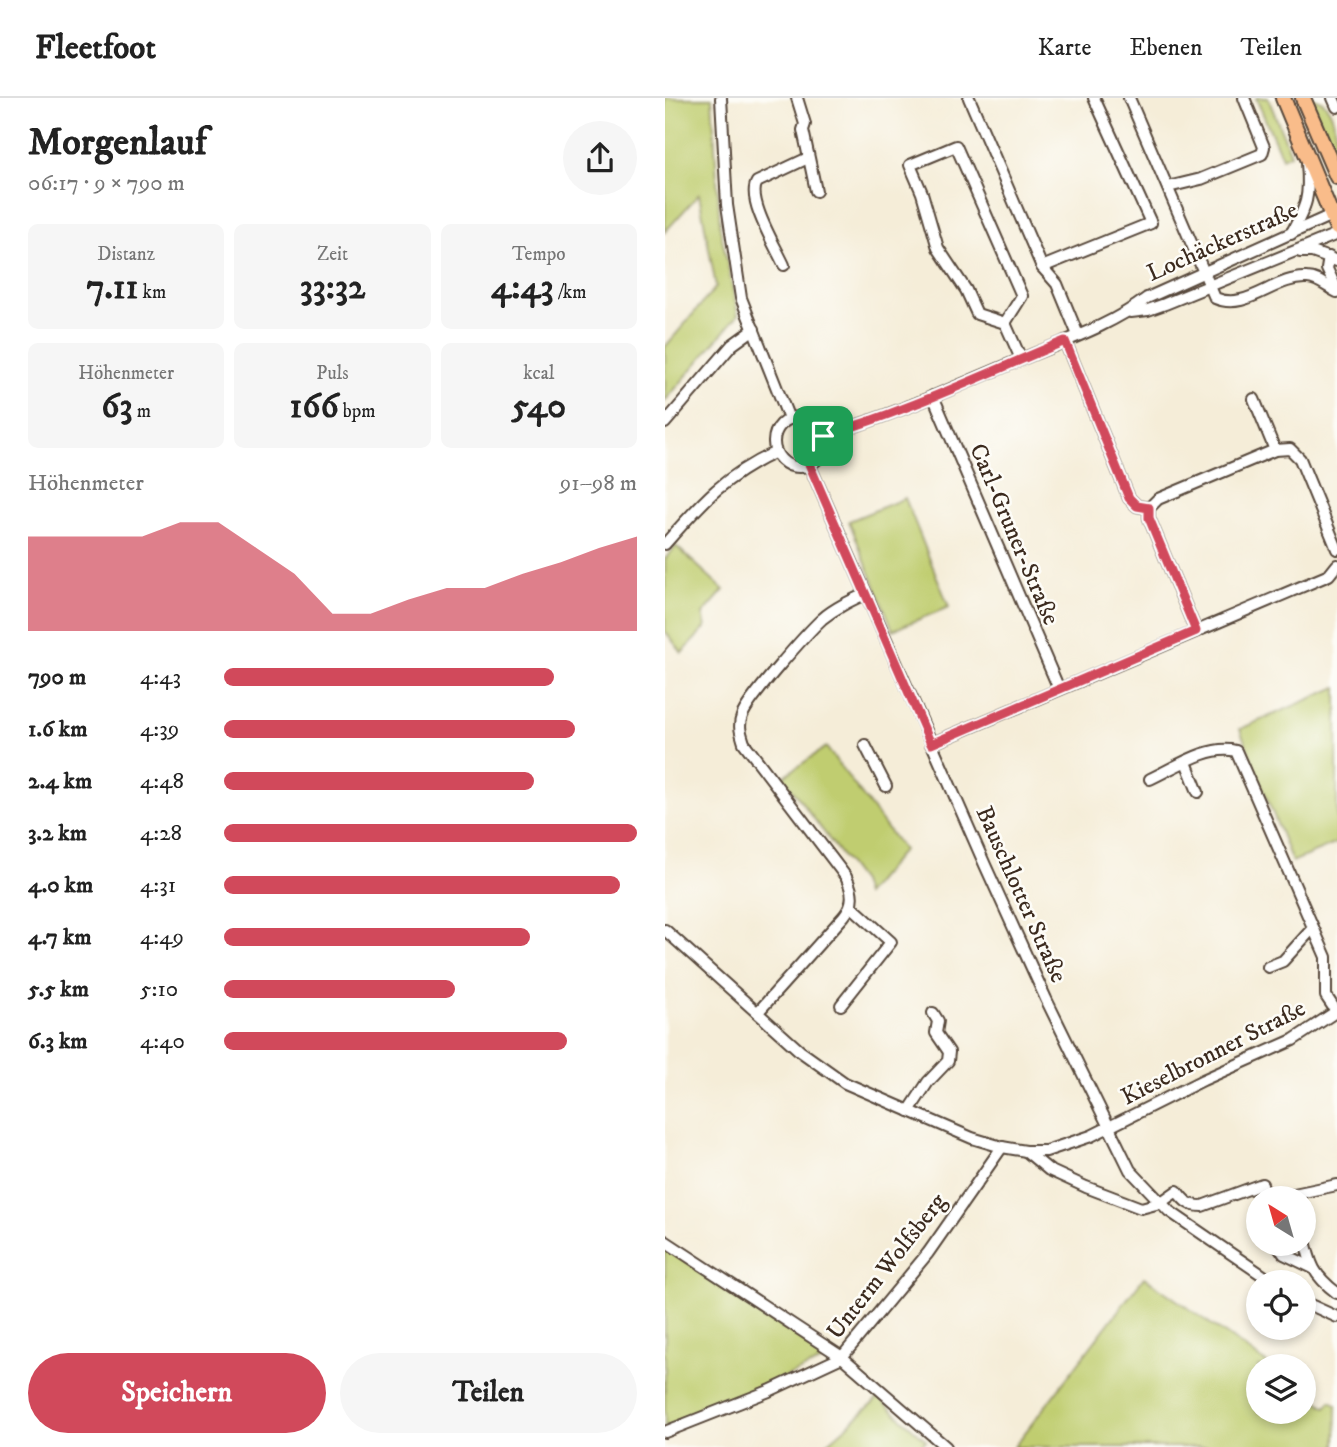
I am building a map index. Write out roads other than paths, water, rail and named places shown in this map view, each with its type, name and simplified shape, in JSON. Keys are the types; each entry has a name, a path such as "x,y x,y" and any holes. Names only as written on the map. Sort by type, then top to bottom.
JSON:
{"main road":[{"path":"1283,98 1335,219"},
{"path":"1303,98 1336,173"}],"street":[{"path":"721,98 726,192 740,298 789,419"},
{"path":"797,98 805,124 803,130 816,191"},
{"path":"969,98 1042,267 1057,284 1078,335"},
{"path":"1042,267 1151,223 1094,98"},
{"path":"1129,98 1209,285"},
{"path":"1168,187 1201,179 1262,154 1263,147 1244,98"},
{"path":"1333,98 1337,107"},
{"path":"1005,323 1022,296 956,146 910,165 922,193 938,248 966,290 977,314 1005,323 1021,359"},
{"path":"1290,234 1306,206 1309,181 1306,154"},
{"path":"784,265 755,202 754,187 757,182 808,158"},
{"name":"Lochäckerstraße","path":"823,436 869,422 1065,341 1128,312 1147,298 1203,272 1290,234 1335,219"},
{"name":"Lochäckerstraße","path":"1128,312 1148,310 1337,233"},
{"path":"1290,253 1312,252 1333,259"},
{"name":"Lochäckerstraße","path":"1333,259 1327,269 1337,291"},
{"name":"Lochäckerstraße","path":"1209,285 1215,298 1235,302 1290,280 1307,278 1337,291"},
{"path":"665,423 732,345 754,329"},
{"path":"1065,341 1129,498 1137,506 1149,508"},
{"name":"Carl-Gruner-Straße","path":"933,396 1059,689"},
{"path":"1254,399 1275,450"},
{"path":"800,417 810,420 823,436 820,454 801,467 790,466 776,452 775,434 789,419 800,417"},
{"path":"1196,631 1149,518 1149,508 1159,499 1275,450 1290,449 1300,459 1337,549"},
{"path":"665,544 725,480 742,468 776,452"},
{"name":"Bauschlotter Straße","path":"809,464 1035,975 1130,1170 1160,1203 1183,1222 1255,1270"},
{"path":"931,744 1329,575 1337,565"},
{"path":"758,1012 851,906 852,890 846,877 744,743 739,729 748,705 821,620 837,608 865,594"},
{"path":"865,745 886,786"},
{"name":"Kieselbronner Straße","path":"1026,1151 1041,1152 1056,1148 1108,1128 1203,1080 1293,1040 1337,1011 1326,996 1326,957 1236,751 1223,747 1186,762"},
{"path":"1150,779 1186,762 1198,792"},
{"path":"841,1004 891,942 851,906"},
{"path":"1268,967 1283,961 1314,928"},
{"path":"665,930 822,1068 845,1083 972,1138 1026,1151 1049,1170 1145,1209 1160,1203 1177,1191 1185,1202 1192,1206 1202,1206 1246,1190"},
{"path":"909,1111 949,1057 949,1050 937,1035 935,1029 938,1021 933,1013"},
{"name":"Unterm Wolfsberg","path":"665,1432 725,1410 842,1357 928,1253 1002,1147"},
{"path":"1316,1189 1337,1185"},
{"path":"1175,1233 1183,1222"},
{"path":"665,1241 842,1357 946,1447"},
{"path":"1288,1256 1311,1267"},
{"path":"1309,1256 1311,1267 1321,1281 1337,1293"},
{"path":"1316,1307 1337,1317"}]}
